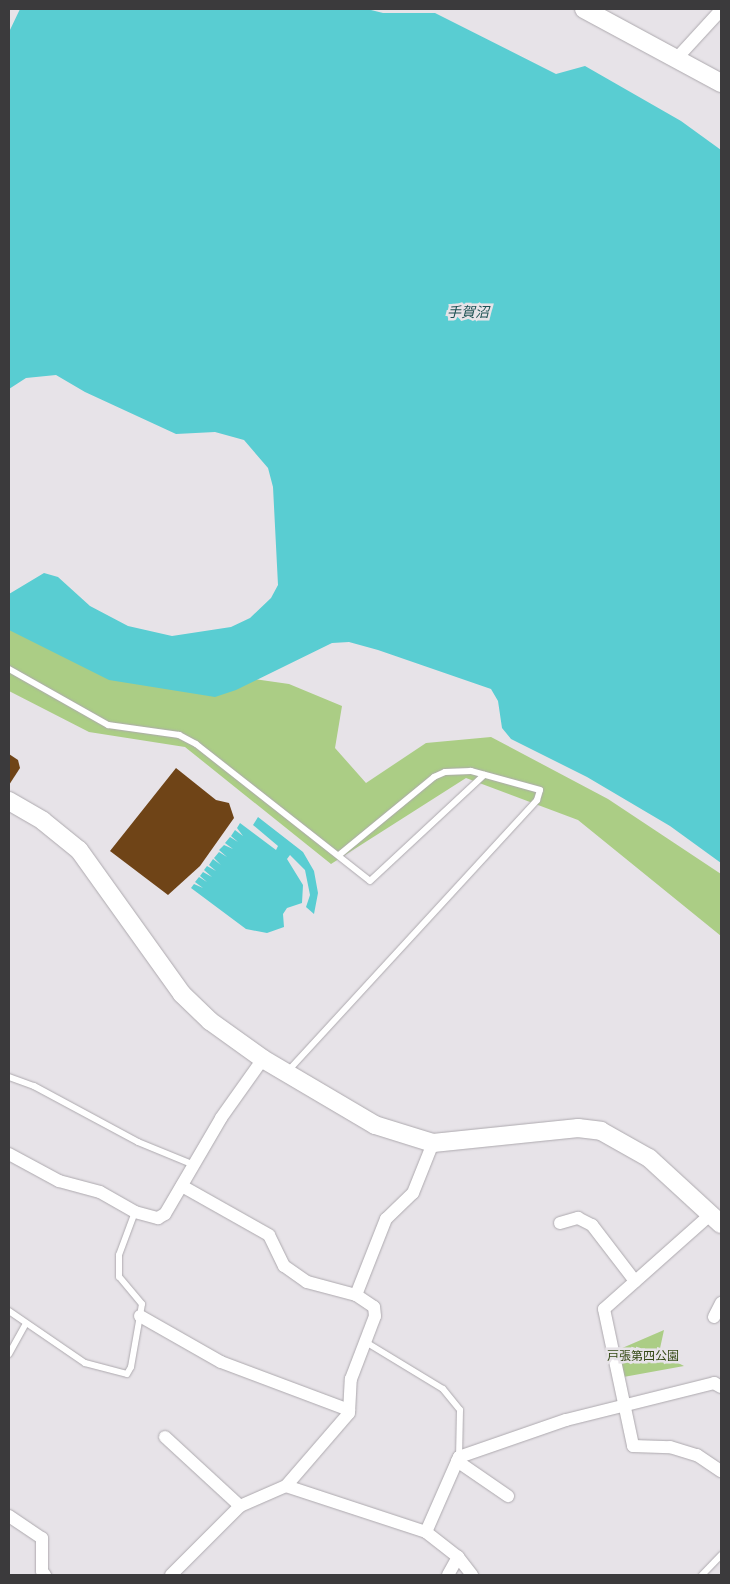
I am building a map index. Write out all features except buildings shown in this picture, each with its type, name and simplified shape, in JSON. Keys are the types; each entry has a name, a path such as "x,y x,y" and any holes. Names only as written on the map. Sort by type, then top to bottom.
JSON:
{"street":[{"path":"584,9 721,83"},
{"path":"677,58 697,33 721,10"},
{"path":"9,801 43,821 79,850 182,994 210,1021 263,1059 376,1125 433,1143 578,1128 601,1131 649,1158 716,1219 635,1281 604,1309 633,1446 670,1447 703,1458 721,1471"},
{"path":"9,1154 59,1181 100,1192 135,1212 158,1218 165,1214 221,1118 263,1059"},
{"path":"356,1295 386,1219 412,1194 433,1143"},
{"path":"171,1575 240,1506 286,1486 349,1410 351,1379 363,1340 375,1316 374,1307 356,1295 306,1282 284,1266 269,1234 182,1186"},
{"path":"560,1223 578,1218 592,1225 635,1281"},
{"path":"714,1317 721,1303"},
{"path":"140,1316 221,1362 349,1410"},
{"path":"426,1532 458,1459 566,1420 714,1383 721,1387"},
{"path":"165,1437 240,1506"},
{"path":"458,1459 508,1496"},
{"path":"286,1486 426,1532 458,1557 472,1575"},
{"path":"9,1516 42,1538 42,1571 45,1575"},
{"path":"448,1575 458,1557"}],"lane":[{"path":"9,669 108,724 179,735 196,744 370,882 484,775"},
{"path":"287,1072 537,800 540,790 460,770 434,777 338,855"},
{"path":"9,1077 34,1086 138,1142 194,1165"},
{"path":"9,1312 85,1362 126,1374 131,1367 142,1304 139,1297 119,1277 119,1255 135,1212"},
{"path":"9,1354 25,1324"},
{"path":"363,1340 443,1389 460,1410 458,1459"},
{"path":"702,1575 721,1555"}],"green space":[{"path":"9,625 71,653 289,684 342,706 335,748 366,783 426,743 491,737 608,799 721,874 721,936 578,820 466,778 331,864 185,747 89,732 9,691"},
{"name":"戸張第四公園","path":"664,1330 659,1353 684,1366 618,1378 613,1352"}],"water":[{"name":"手賀沼","path":"20,9 367,9 383,13 435,13 556,74 585,66 681,121 721,150 721,863 670,826 587,777 511,739 502,728 498,701 491,689 378,650 349,642 332,643 236,690 215,697 109,680 9,630 9,594 44,573 58,577 90,606 128,626 172,636 231,627 250,618 271,598 278,585 273,487 268,468 244,440 215,432 176,434 85,392 56,375 26,378 9,389 9,32"},
{"path":"258,817 303,852 314,871 318,893 314,914 306,907 310,895 305,870 290,855 287,859 303,885 302,903 287,908 283,914 284,927 267,933 246,929 191,888 194,884 203,888 195,882 199,877 207,882 200,876 203,872 212,877 204,870 207,866 216,871 209,865 213,859 221,865 214,858 219,852 227,857 219,850 224,845 233,849 225,843 230,837 238,842 231,836 235,830 243,836 237,828 240,823 276,850 278,846 253,825"}]}
